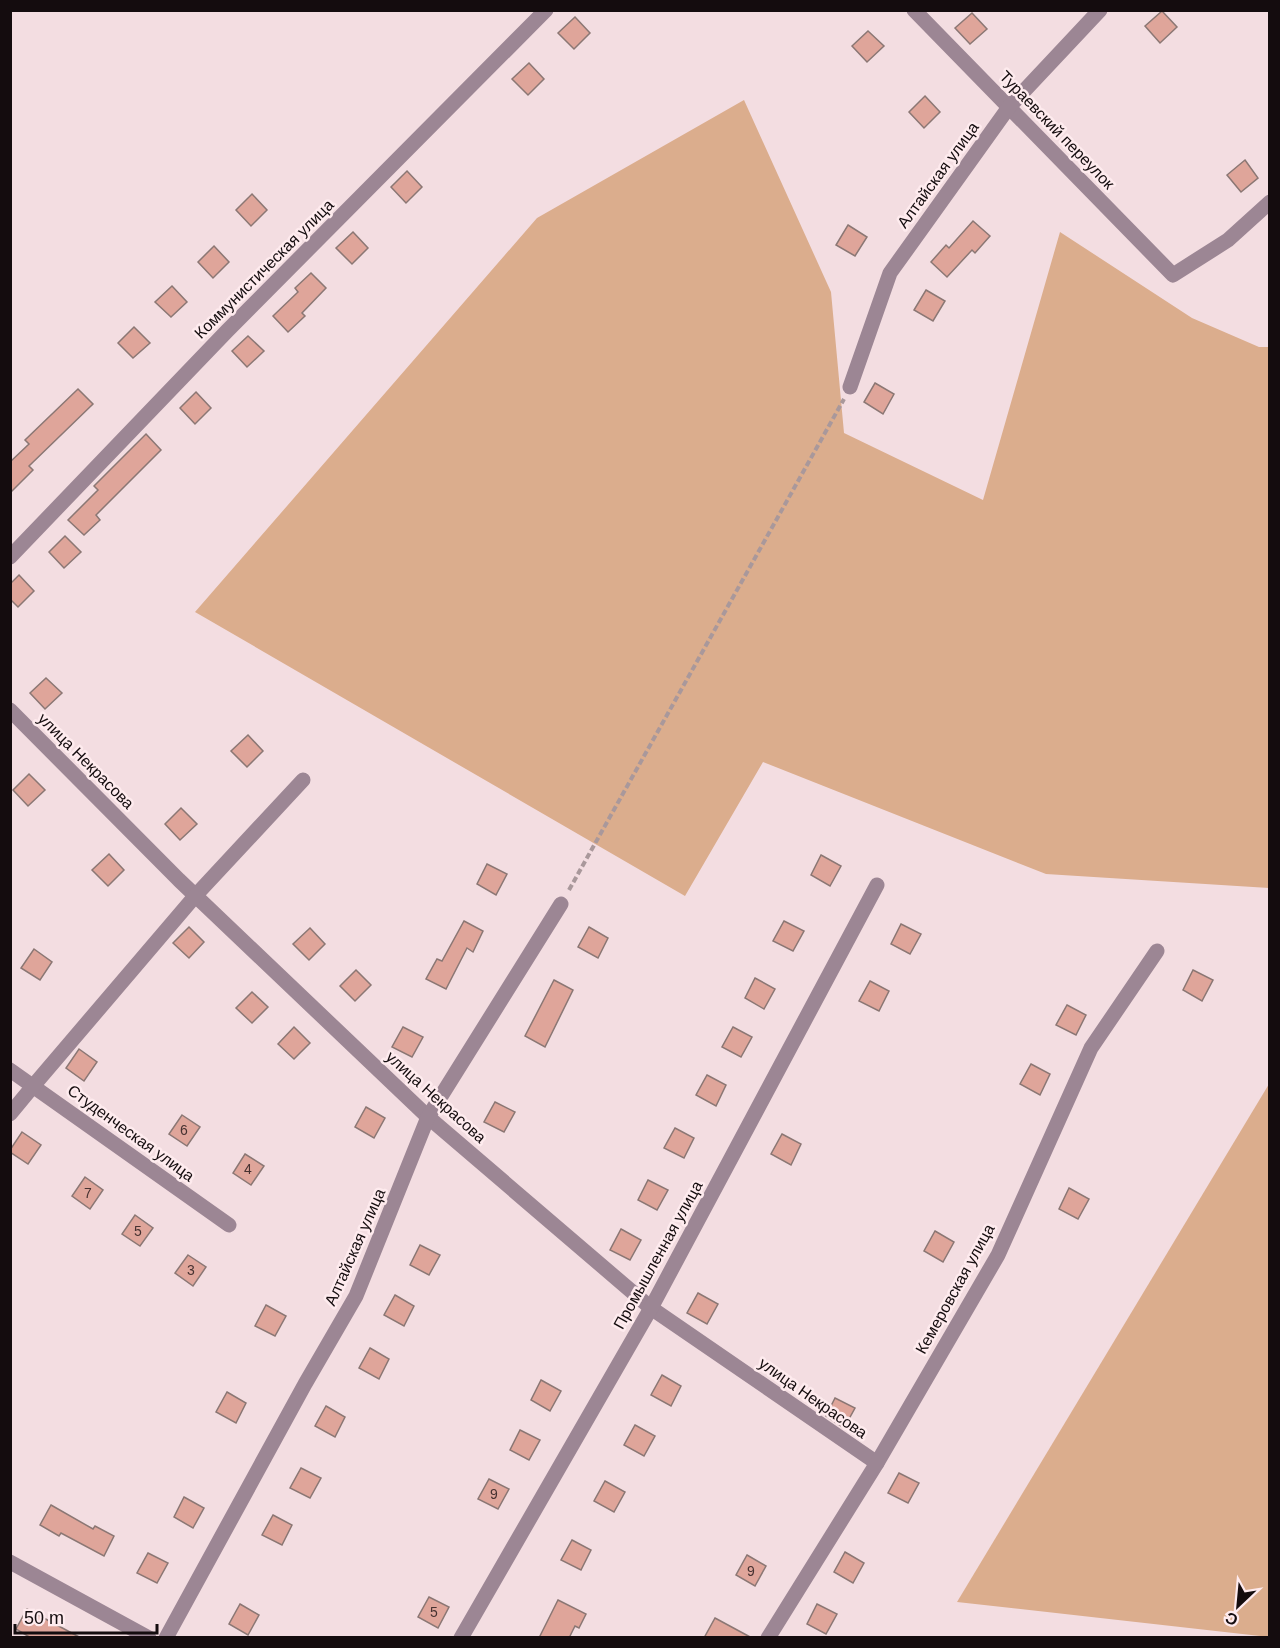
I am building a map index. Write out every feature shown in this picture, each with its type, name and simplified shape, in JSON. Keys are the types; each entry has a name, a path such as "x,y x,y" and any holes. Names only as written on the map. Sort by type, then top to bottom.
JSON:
{"street":[{"name":"Коммунистическая улица","path":"10,557 227,331 546,10"},
{"name":"Тураевский переулок","path":"914,10 1173,275 1228,240 1269,202"},
{"name":"Алтайская улица","path":"850,387 890,273 1009,107 1100,10"},
{"name":"улица Некрасова","path":"10,710 196,896 428,1117 651,1308 877,1463"},
{"path":"10,1114 196,896 303,780"},
{"name":"Промышленная улица","path":"461,1638 651,1308 877,885"},
{"name":"Алтайская улица","path":"166,1638 305,1384 356,1296 428,1117 561,904"},
{"name":"Кемеровская улица","path":"768,1638 877,1463 998,1256 1091,1048 1157,951"},
{"name":"Студенческая улица","path":"10,1070 229,1225"},
{"path":"10,1562 149,1638"}],"path":[{"path":"561,904 850,387"}],"shaded area":[{"path":"744,100 831,292 844,433 983,500 1060,232 1192,318 1259,347 1269,347 1269,888 1046,874 763,762 685,896 195,612 537,218"},
{"path":"1269,1084 1269,1637 957,1602"}],"building":[{"path":"1162,11 1177,27 1160,43 1145,26"},
{"path":"972,13 987,29 970,44 955,28"},
{"path":"575,17 590,33 574,49 558,33"},
{"path":"868,31 884,46 867,62 852,46"},
{"path":"529,63 544,79 528,95 512,79"},
{"path":"925,96 940,112 924,128 909,112"},
{"path":"1245,160 1258,178 1241,192 1227,175"},
{"path":"407,171 422,187 406,203 391,187"},
{"path":"252,194 267,210 251,226 236,210"},
{"path":"973,221 990,236 975,253 972,250 947,277 931,262 946,245 949,248"},
{"path":"848,225 867,237 855,256 836,245"},
{"path":"353,232 368,248 352,264 336,248"},
{"path":"214,246 229,262 213,278 198,262"},
{"path":"311,273 326,288 302,313 305,316 288,332 273,316 298,292 295,288"},
{"path":"172,286 187,302 171,317 155,302"},
{"path":"926,290 945,301 933,321 914,310"},
{"path":"134,327 150,343 133,358 118,343"},
{"path":"248,336 264,351 247,367 232,351"},
{"path":"875,383 894,394 883,414 864,402"},
{"path":"78,389 93,404 29,466 33,470 10,493 10,462 29,444 25,440"},
{"path":"196,392 211,408 195,424 180,408"},
{"path":"146,434 161,450 96,515 100,520 84,535 68,520 98,490 94,486"},
{"path":"65,536 81,552 64,568 49,552"},
{"path":"19,575 34,591 18,607 10,599 10,584"},
{"path":"46,678 62,693 45,709 30,693"},
{"path":"248,735 263,751 247,767 231,751"},
{"path":"29,774 45,790 28,806 13,790"},
{"path":"181,808 197,824 180,840 165,824"},
{"path":"109,854 124,870 108,886 92,870"},
{"path":"821,855 841,866 830,886 811,875"},
{"path":"487,864 507,874 496,895 477,884"},
{"path":"464,921 483,931 473,952 467,948 446,989 426,979 437,959 442,961"},
{"path":"784,921 804,931 793,951 773,941"},
{"path":"901,924 921,934 910,954 891,944"},
{"path":"189,927 204,942 189,958 173,943"},
{"path":"589,927 608,938 598,958 578,947"},
{"path":"310,928 325,944 309,960 293,944"},
{"path":"34,949 52,962 40,980 21,968"},
{"path":"356,970 371,985 355,1001 340,986"},
{"path":"1193,970 1213,980 1202,1001 1183,990"},
{"path":"755,978 775,989 764,1009 745,998"},
{"path":"554,980 573,990 545,1047 525,1036"},
{"path":"870,981 889,991 879,1011 859,1001"},
{"path":"252,992 268,1007 252,1023 236,1008"},
{"path":"1067,1005 1086,1015 1076,1035 1056,1025"},
{"path":"294,1027 310,1043 294,1059 278,1044"},
{"path":"403,1027 423,1037 412,1057 392,1047"},
{"path":"733,1027 752,1037 741,1057 722,1047"},
{"path":"79,1049 97,1062 84,1081 66,1068"},
{"path":"1031,1064 1050,1074 1040,1095 1020,1084"},
{"path":"707,1075 726,1085 716,1106 696,1095"},
{"path":"495,1102 515,1112 504,1132 484,1122"},
{"path":"366,1107 385,1118 374,1138 355,1127"},
{"path":"182,1115 200,1127 187,1146 169,1134"},
{"path":"675,1128 694,1138 684,1158 664,1148"},
{"path":"22,1132 41,1145 28,1164 10,1152"},
{"path":"782,1134 801,1144 791,1165 771,1154"},
{"path":"245,1154 264,1166 251,1185 233,1173"},
{"path":"85,1177 103,1190 90,1209 72,1196"},
{"path":"648,1180 668,1190 657,1210 638,1200"},
{"path":"1069,1188 1089,1199 1078,1219 1059,1209"},
{"path":"135,1215 153,1228 140,1246 122,1234"},
{"path":"621,1229 641,1240 630,1260 610,1250"},
{"path":"935,1231 954,1242 943,1262 924,1251"},
{"path":"420,1245 440,1255 429,1275 410,1265"},
{"path":"188,1255 206,1267 193,1286 175,1273"},
{"path":"698,1293 718,1304 707,1324 687,1313"},
{"path":"395,1295 414,1306 404,1326 384,1315"},
{"path":"266,1305 286,1316 275,1336 255,1326"},
{"path":"370,1348 389,1359 379,1379 359,1368"},
{"path":"662,1375 681,1386 671,1406 651,1395"},
{"path":"541,1380 561,1391 550,1411 531,1400"},
{"path":"227,1392 246,1403 236,1423 216,1412"},
{"path":"835,1398 855,1408 844,1428 826,1416"},
{"path":"326,1406 345,1417 335,1437 315,1426"},
{"path":"635,1425 655,1436 644,1456 624,1445"},
{"path":"520,1430 540,1440 529,1460 510,1450"},
{"path":"301,1468 321,1478 310,1498 290,1488"},
{"path":"899,1473 919,1483 908,1503 888,1493"},
{"path":"489,1479 509,1489 498,1509 478,1499"},
{"path":"605,1481 625,1492 614,1512 594,1501"},
{"path":"184,1497 204,1508 193,1528 174,1517"},
{"path":"51,1505 93,1529 95,1526 114,1536 104,1556 61,1533 59,1536 40,1525"},
{"path":"273,1515 292,1525 282,1545 262,1535"},
{"path":"572,1540 591,1550 581,1570 561,1560"},
{"path":"845,1552 864,1563 853,1583 834,1572"},
{"path":"148,1553 168,1563 157,1583 137,1573"},
{"path":"747,1555 766,1566 755,1586 736,1575"},
{"path":"429,1597 449,1607 438,1628 418,1617"},
{"path":"558,1600 586,1614 579,1628 575,1626 569,1638 539,1638"},
{"path":"240,1604 259,1615 248,1635 229,1624"},
{"path":"817,1604 837,1614 826,1634 807,1624"},
{"path":"27,1609 81,1638 31,1638 16,1629"},
{"path":"715,1618 752,1638 704,1638"}]}
